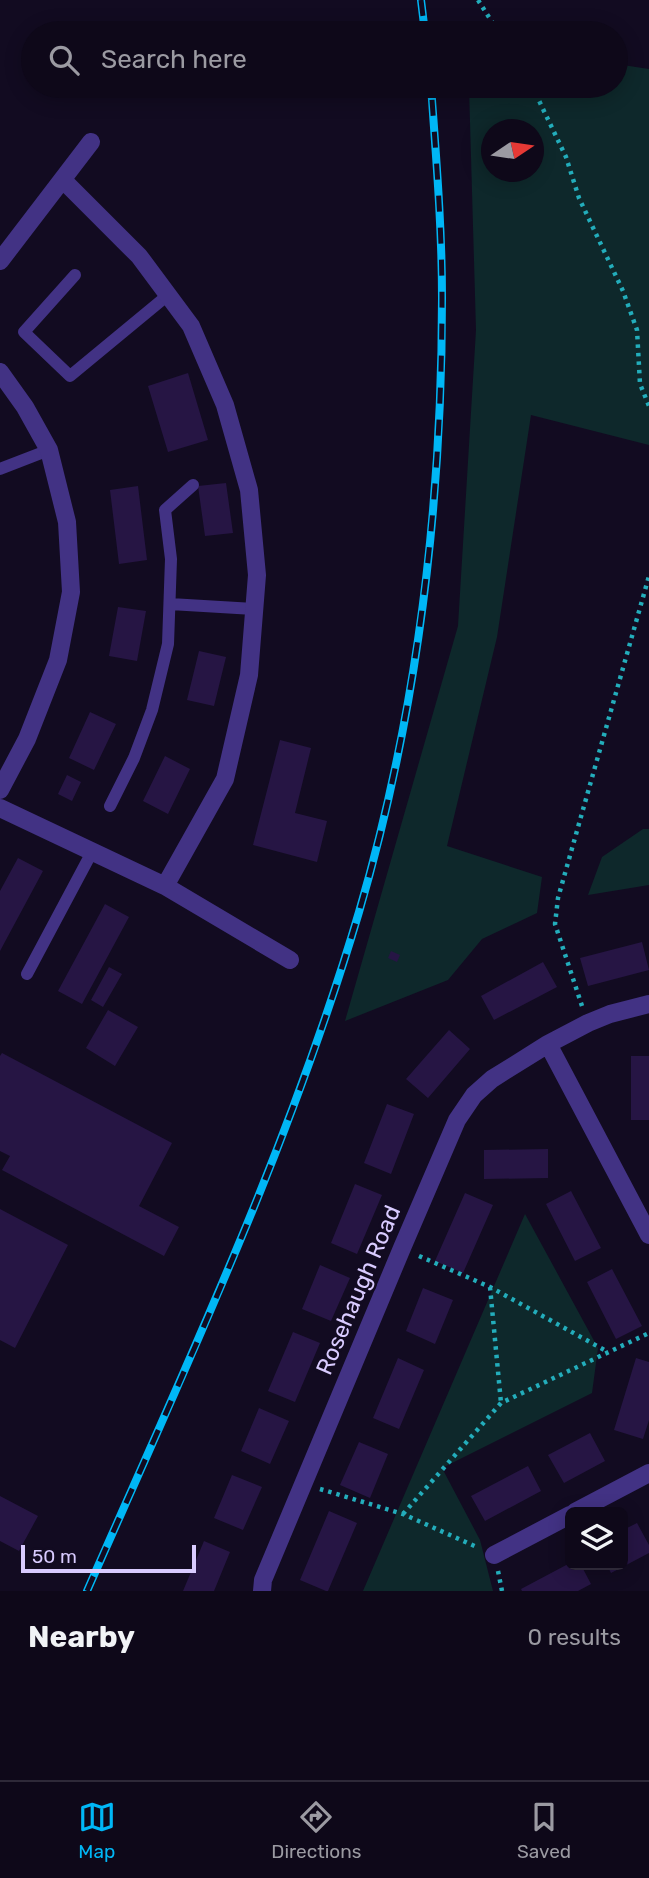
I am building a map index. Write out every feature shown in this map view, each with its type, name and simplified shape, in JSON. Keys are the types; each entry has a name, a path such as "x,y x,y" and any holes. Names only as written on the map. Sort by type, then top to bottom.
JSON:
{"street":[{"path":"0,261 91,142"},
{"path":"63,180 139,256 191,327 225,405 249,489 257,575 249,676 225,779 165,887"},
{"path":"0,372 25,407 49,450 67,522 71,592 58,660 27,739 0,790"},
{"path":"0,808 165,887 290,960"},
{"name":"Rosehaugh Road","path":"262,1591 263,1580 457,1120 474,1095 492,1079 548,1044 610,1014 649,1004"},
{"path":"548,1044 649,1235"},
{"path":"584,1507 649,1473"},
{"path":"495,1555 565,1518"}],"lane":[{"path":"75,275 24,331 70,376 168,295"},
{"path":"0,469 49,450"},
{"path":"110,806 134,758 152,710 168,645 171,559 165,510 193,485"},
{"path":"170,604 254,609"},
{"path":"27,974 92,852"}],"path":[{"path":"478,0 491,21"},
{"path":"538,98 566,157 579,198 623,291 637,330 640,384 649,405"},
{"path":"588,1023 555,924 558,898 649,576"},
{"path":"402,1248 490,1287 609,1352"},
{"path":"490,1287 501,1403"},
{"path":"403,1514 501,1403 649,1333"},
{"path":"303,1484 403,1514 495,1555 502,1591"}],"green space":[{"path":"628,66 649,69 649,445 531,415 497,637 447,846 542,877 537,913 482,939 448,980 345,1021 458,626 476,330 469,98 628,98"},
{"path":"643,829 649,829 649,885 588,895 602,857"},
{"path":"525,1214 598,1348 592,1393 442,1468 480,1540 493,1591 363,1591"}],"building":[{"path":"188,373 208,440 168,452 148,386"},
{"path":"226,483 233,533 205,536 198,486"},
{"path":"138,486 147,560 119,564 110,490"},
{"path":"118,607 146,611 137,661 109,656"},
{"path":"199,651 226,657 214,706 187,700"},
{"path":"90,712 116,724 94,770 69,758"},
{"path":"280,740 311,748 295,813 327,821 317,862 253,845"},
{"path":"165,756 190,769 168,814 143,801"},
{"path":"67,775 81,782 72,801 58,794"},
{"path":"18,858 43,871 0,951 0,891"},
{"path":"105,904 129,917 82,1004 58,991"},
{"path":"642,942 649,970 588,986 580,958"},
{"path":"391,951 400,955 397,962 388,958"},
{"path":"543,962 557,987 494,1020 481,996"},
{"path":"109,967 122,974 103,1007 91,1000"},
{"path":"108,1010 138,1027 115,1066 86,1048"},
{"path":"449,1030 470,1049 428,1098 406,1079"},
{"path":"2,1053 172,1143 139,1206 179,1227 164,1256 2,1170 10,1156 0,1151"},
{"path":"631,1056 649,1056 649,1120 631,1120"},
{"path":"387,1104 414,1114 391,1174 364,1163"},
{"path":"548,1149 548,1178 484,1179 484,1150"},
{"path":"355,1184 382,1195 357,1254 331,1243"},
{"path":"571,1191 601,1248 575,1261 546,1204"},
{"path":"465,1193 493,1205 463,1273 435,1261"},
{"path":"0,1209 68,1245 15,1348 0,1340"},
{"path":"320,1265 350,1278 331,1321 302,1309"},
{"path":"612,1269 642,1326 616,1339 587,1282"},
{"path":"423,1288 453,1300 435,1344 406,1331"},
{"path":"293,1332 320,1343 295,1402 268,1391"},
{"path":"398,1358 424,1370 399,1429 373,1418"},
{"path":"636,1358 649,1362 649,1420 643,1439 614,1430"},
{"path":"259,1408 289,1421 270,1464 241,1451"},
{"path":"590,1433 605,1461 564,1483 548,1455"},
{"path":"359,1442 388,1454 370,1498 340,1485"},
{"path":"528,1466 541,1491 485,1521 471,1496"},
{"path":"232,1475 262,1487 243,1530 214,1518"},
{"path":"0,1496 38,1516 19,1551 0,1541"},
{"path":"329,1511 357,1523 326,1591 300,1580"},
{"path":"637,1523 649,1545 649,1553 628,1564 628,1528"},
{"path":"204,1541 230,1552 214,1591 183,1591"},
{"path":"565,1566 565,1570 584,1570 591,1584 578,1591 521,1589"}],"railway":[{"path":"421,0 424,21"},
{"path":"87,1591 198,1340 268,1171 332,999 379,837 411,685 431,531 437,453 442,271 432,98"}]}
